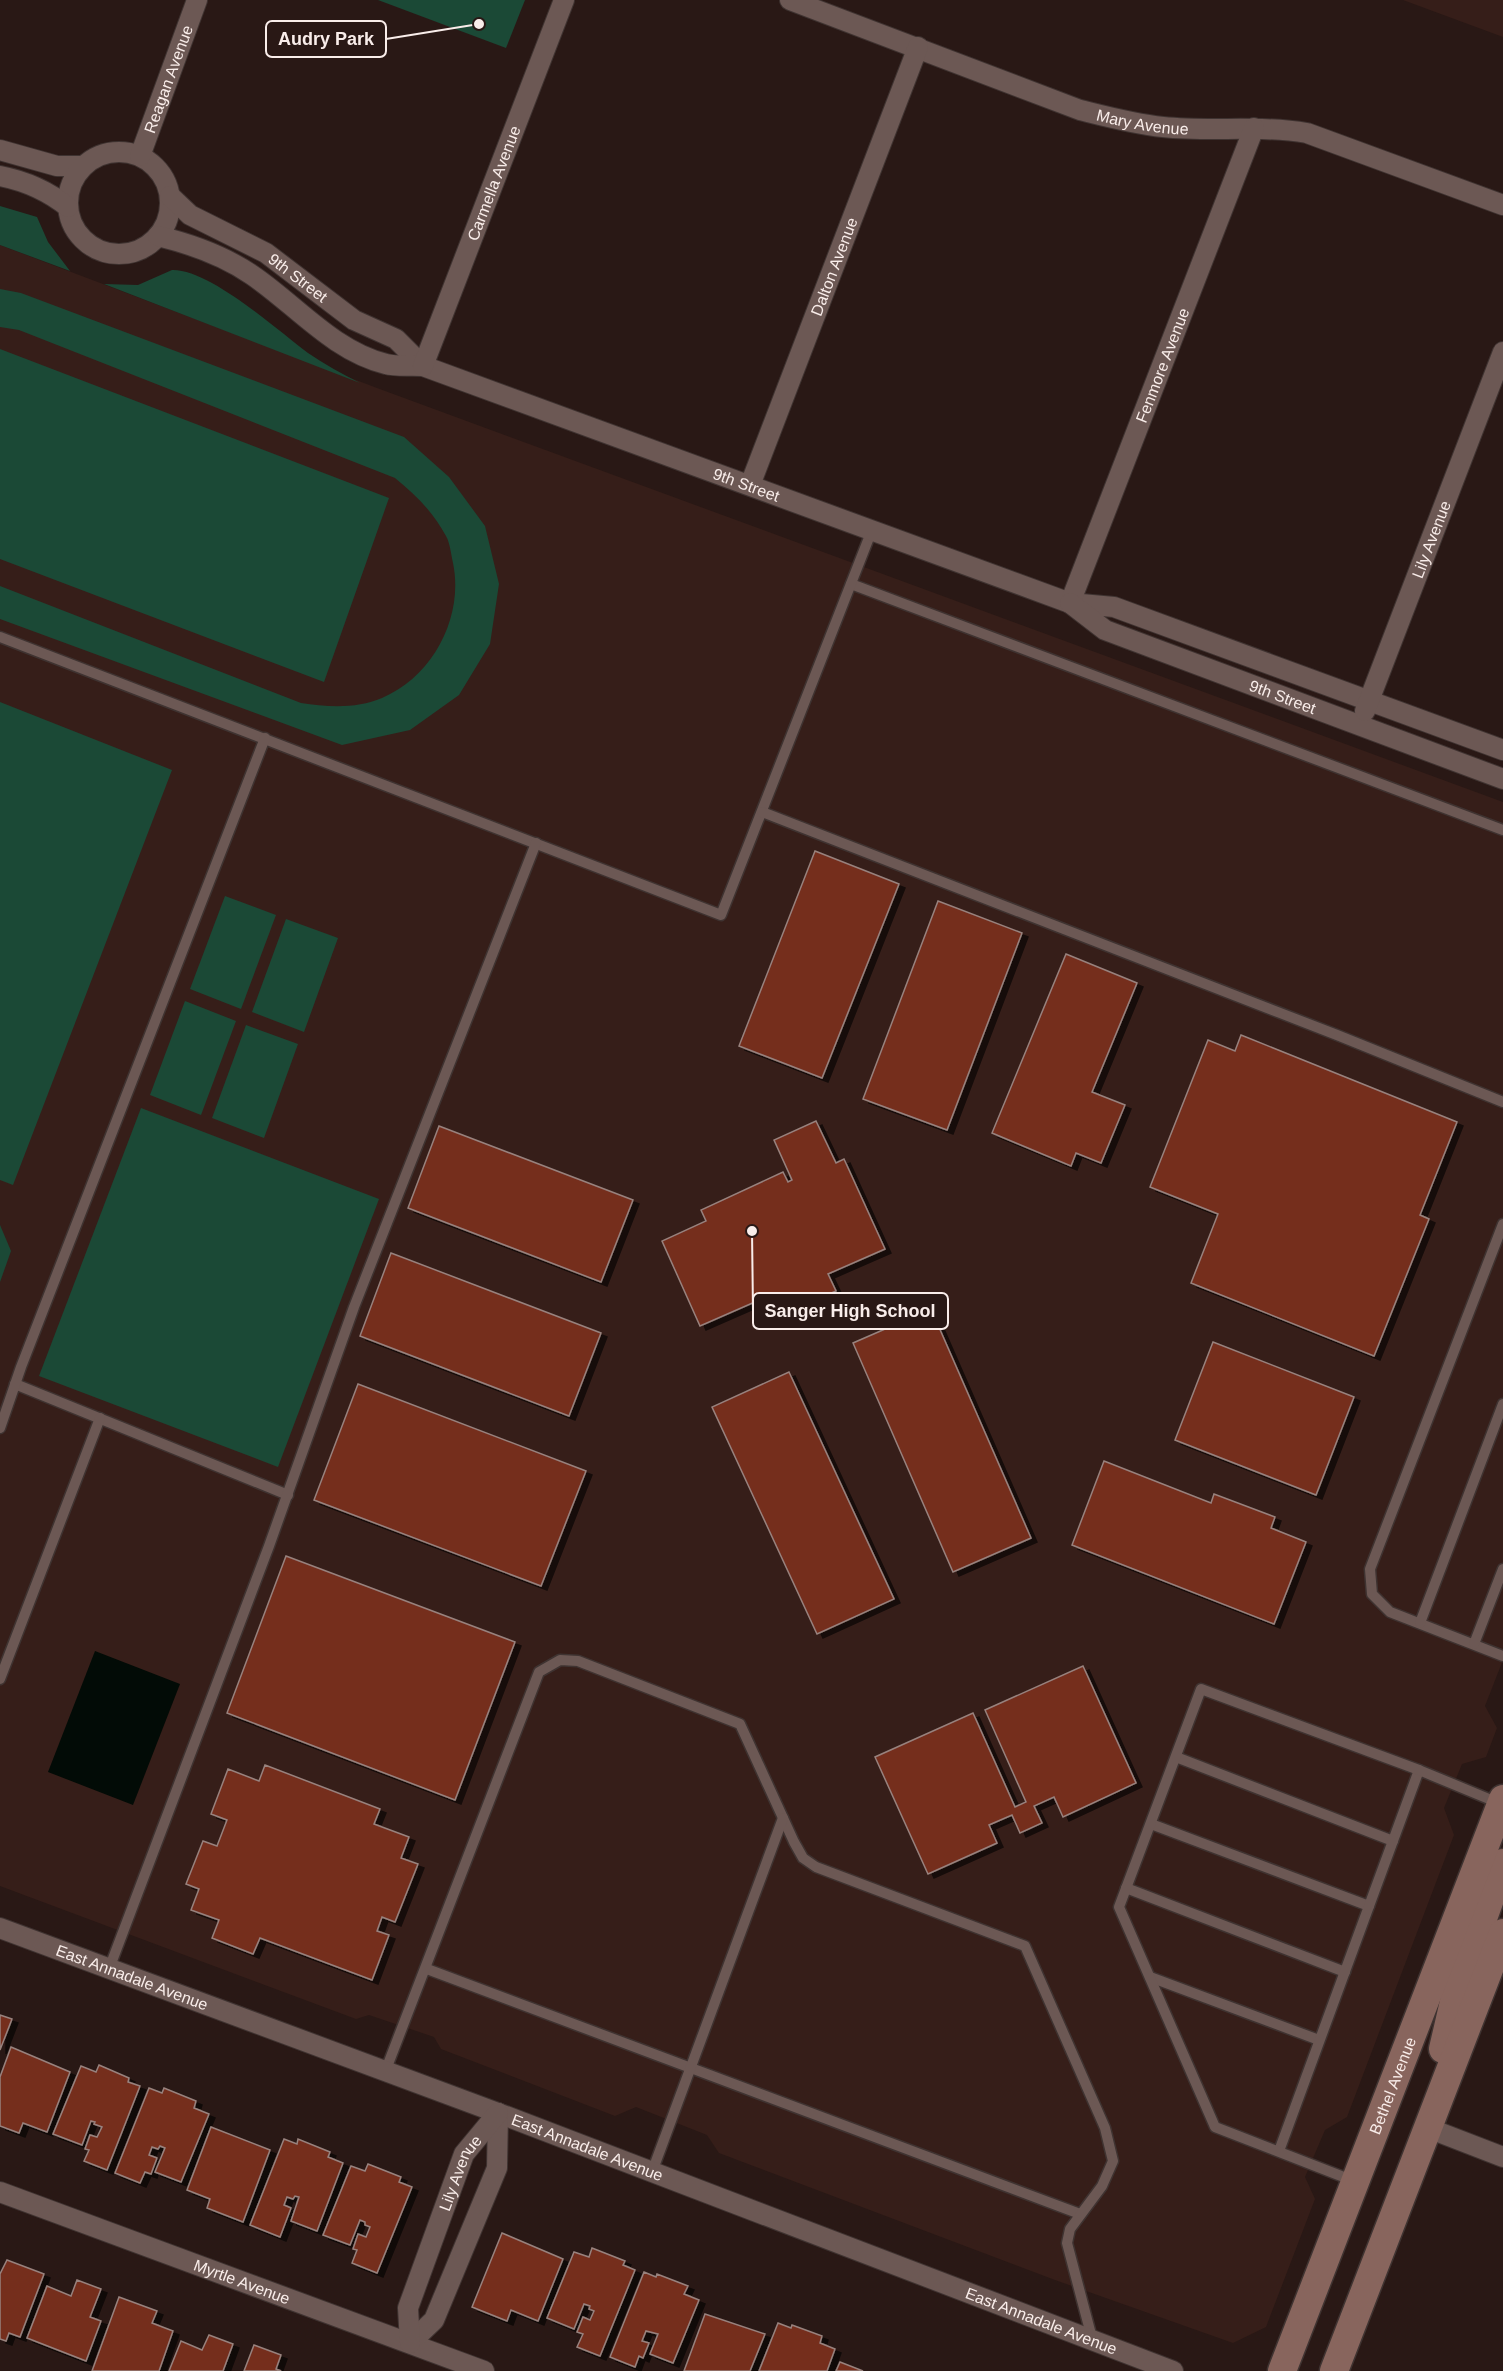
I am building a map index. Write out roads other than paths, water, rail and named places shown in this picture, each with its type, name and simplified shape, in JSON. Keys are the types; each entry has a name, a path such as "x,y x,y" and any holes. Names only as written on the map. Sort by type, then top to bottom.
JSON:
{"main road":[{"name":"Bethel Avenue","path":"1282,2371 1502,1804"},
{"path":"1431,2119 1446,2028 1503,1863"},
{"path":"1334,2371 1503,1933"}],"street":[{"name":"Reagan Avenue","path":"140,156 197,0"},
{"name":"Carmella Avenue","path":"423,366 564,0"},
{"name":"Mary Avenue","path":"790,0 1080,110 1124,122 1164,127 1276,128 1307,133 1503,205"},
{"name":"Dalton Avenue","path":"750,485 918,47"},
{"name":"Fenmore Avenue","path":"1070,603 1254,128"},
{"path":"0,150 57,166 83,166"},
{"path":"113,152 140,156 160,173 170,196 166,222 158,236 146,246 132,253 116,254 100,251 86,243 76,231 68,207 70,185 83,166 100,155 113,152"},
{"path":"0,176 34,186 53,195 68,207"},
{"name":"9th Street","path":"170,196 190,215 266,253 354,320 396,339 423,366"},
{"name":"9th Street","path":"158,236 206,250 252,275 324,332 386,364 423,366 1070,603 1114,607 1503,750"},
{"name":"Lily Avenue","path":"1360,725 1503,352"},
{"name":"9th Street","path":"1070,603 1105,630 1503,779"},
{"name":"East Annadale Avenue","path":"0,1928 498,2113 1173,2371"},
{"name":"Lily Avenue","path":"410,2343 408,2308 464,2154 498,2113"},
{"name":"Lily Avenue","path":"410,2343 434,2320 496,2168 498,2113"},
{"path":"1431,2119 1503,2157"},
{"name":"Myrtle Avenue","path":"0,2192 484,2371"}],"lane":[{"path":"0,637 721,915 872,530"},
{"path":"851,584 1503,830"},
{"path":"0,1428 264,738"},
{"path":"762,812 1337,1035 1503,1102"},
{"path":"109,1969 288,1495 354,1307 536,843"},
{"path":"1503,1224 1370,1569 1372,1594 1390,1612 1503,1656"},
{"path":"15,1384 288,1495"},
{"path":"1420,1623 1503,1404"},
{"path":"0,1678 100,1418"},
{"path":"1474,1644 1503,1569"},
{"path":"385,2072 427,1969 539,1672 560,1660 578,1661 740,1724 803,1858 816,1867 1025,1946 1105,2128 1113,2161 1102,2186 1070,2229 1067,2243 1093,2342"},
{"path":"1356,2182 1215,2127 1119,1907 1201,1689 1419,1770 1502,1804"},
{"path":"1176,1757 1393,1841"},
{"path":"1279,2151 1419,1770"},
{"path":"652,2172 783,1818"},
{"path":"1150,1824 1369,1906"},
{"path":"1126,1888 1345,1972"},
{"path":"427,1969 1080,2214"},
{"path":"1150,1977 1319,2040"}],"place":[{"name":"Audry Park","path":"479,24"},
{"name":"Sanger High School","path":"752,1231"}]}
